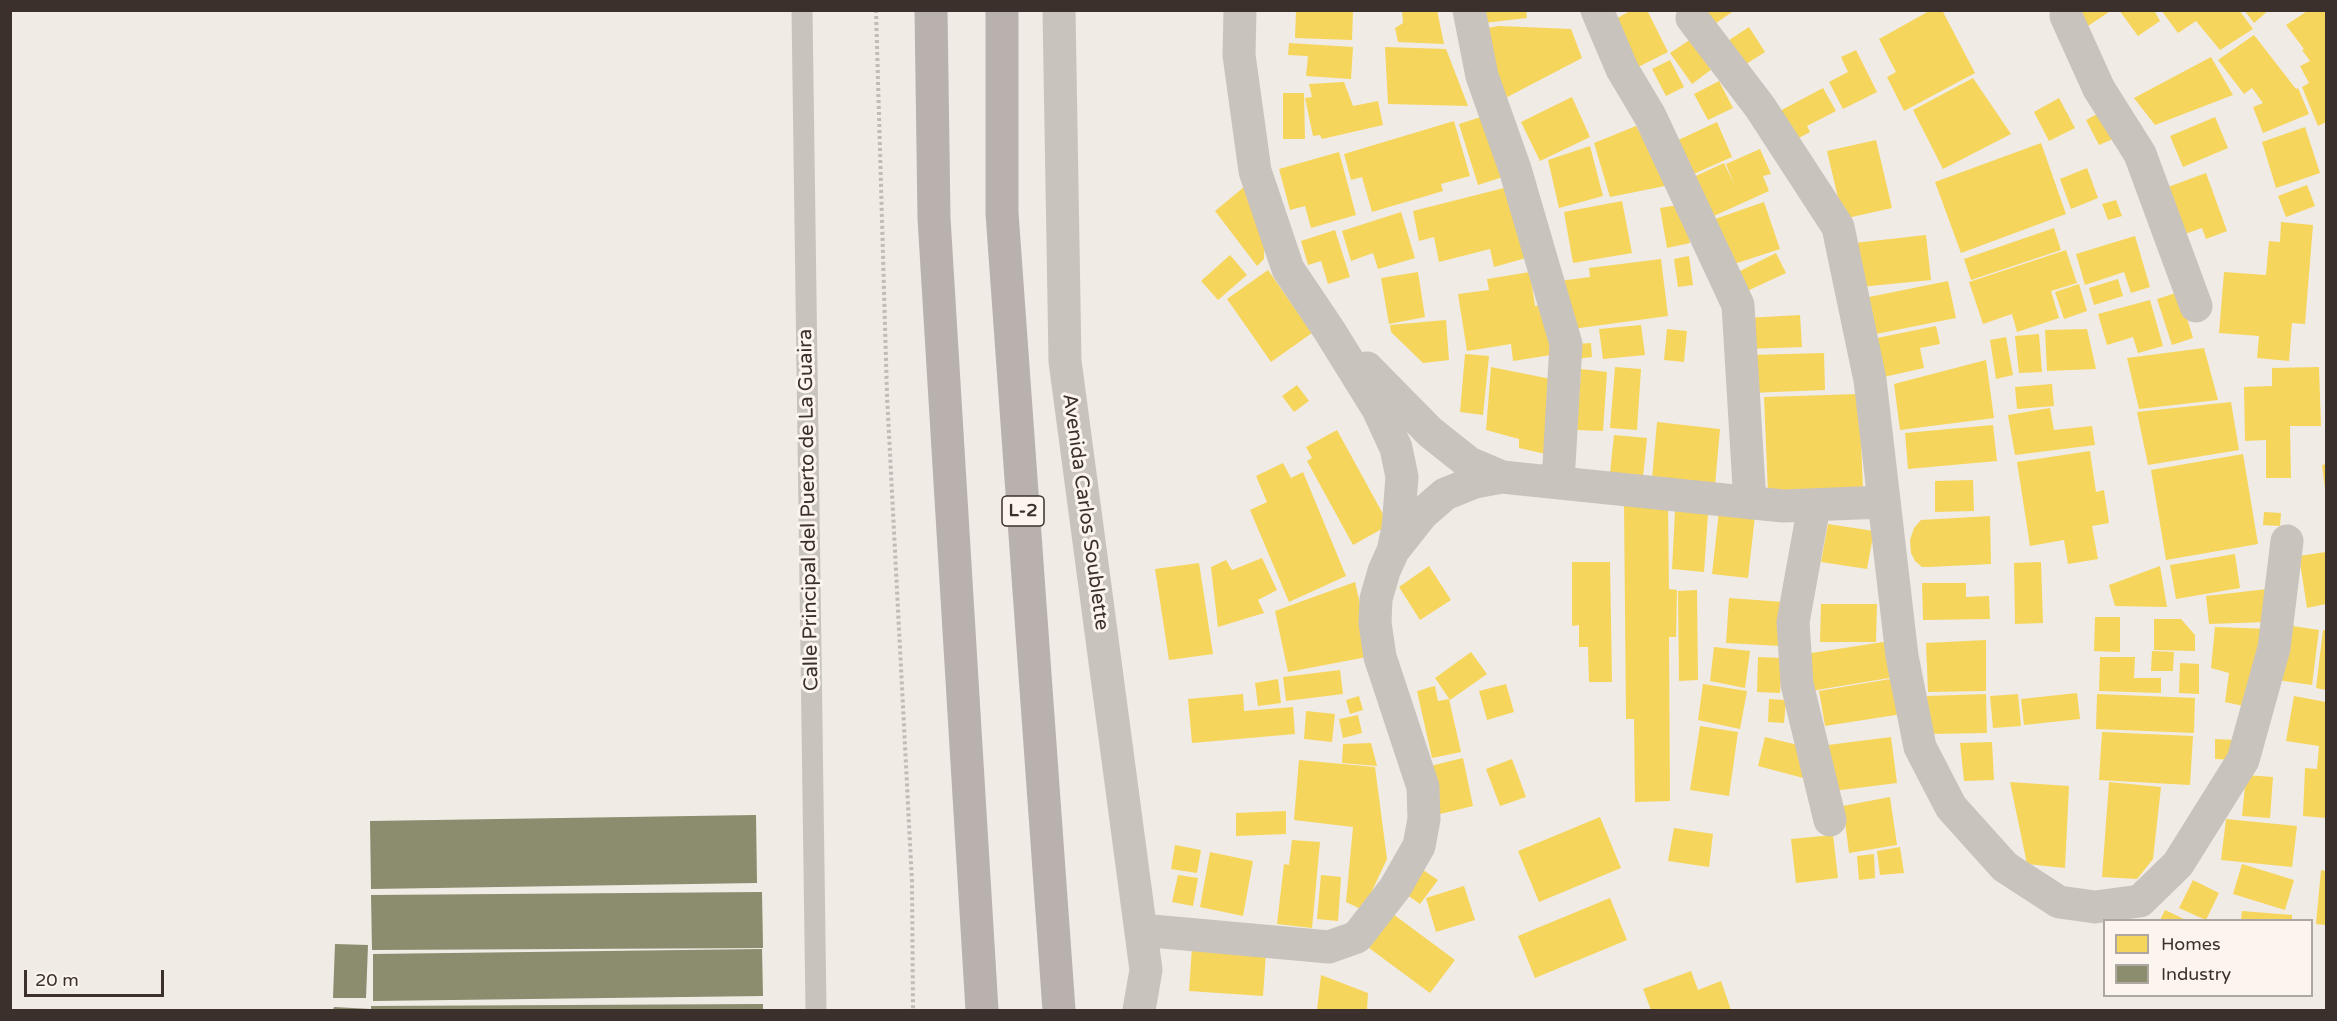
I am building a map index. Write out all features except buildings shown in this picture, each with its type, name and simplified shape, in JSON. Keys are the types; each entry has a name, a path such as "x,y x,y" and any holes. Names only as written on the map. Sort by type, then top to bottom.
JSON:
{"main road":[{"path":"932,10 934,218 982,1011"},
{"name":"L-2","path":"1002,10 1002,213 1059,1011"}],"street":[{"name":"Avenida Carlos Soublette","path":"1059,10 1065,362 1146,970 1139,1011"},
{"path":"1141,930 1329,947 1357,937 1395,888 1419,846 1424,819 1423,788 1380,657 1375,623 1376,599 1384,571 1393,551 1398,528 1402,477 1395,448 1378,409 1288,269 1255,171 1239,55 1240,10"},
{"path":"1469,10 1482,76 1515,169 1566,344 1558,482"},
{"path":"1597,10 1622,69 1650,117 1738,304 1750,503"},
{"path":"2066,16 2099,89 2140,154 2196,306"},
{"path":"1692,18 1760,107 1838,227 1870,380 1902,657 1920,747 1952,807 2005,867 2059,902 2095,907 2140,901 2178,864 2242,760 2274,648 2287,541"},
{"path":"1329,330 1430,432 1469,463 1503,477"},
{"path":"1393,551 1422,514 1445,494 1474,482 1503,477 1750,503 1814,506 1883,502"},
{"path":"1814,506 1793,622 1797,684 1830,820"}],"lane":[{"name":"Calle Principal del Puerto de La Guaira","path":"802,10 816,1011"}],"path":[{"path":"876,10 887,395 912,882 912,1011"}]}
